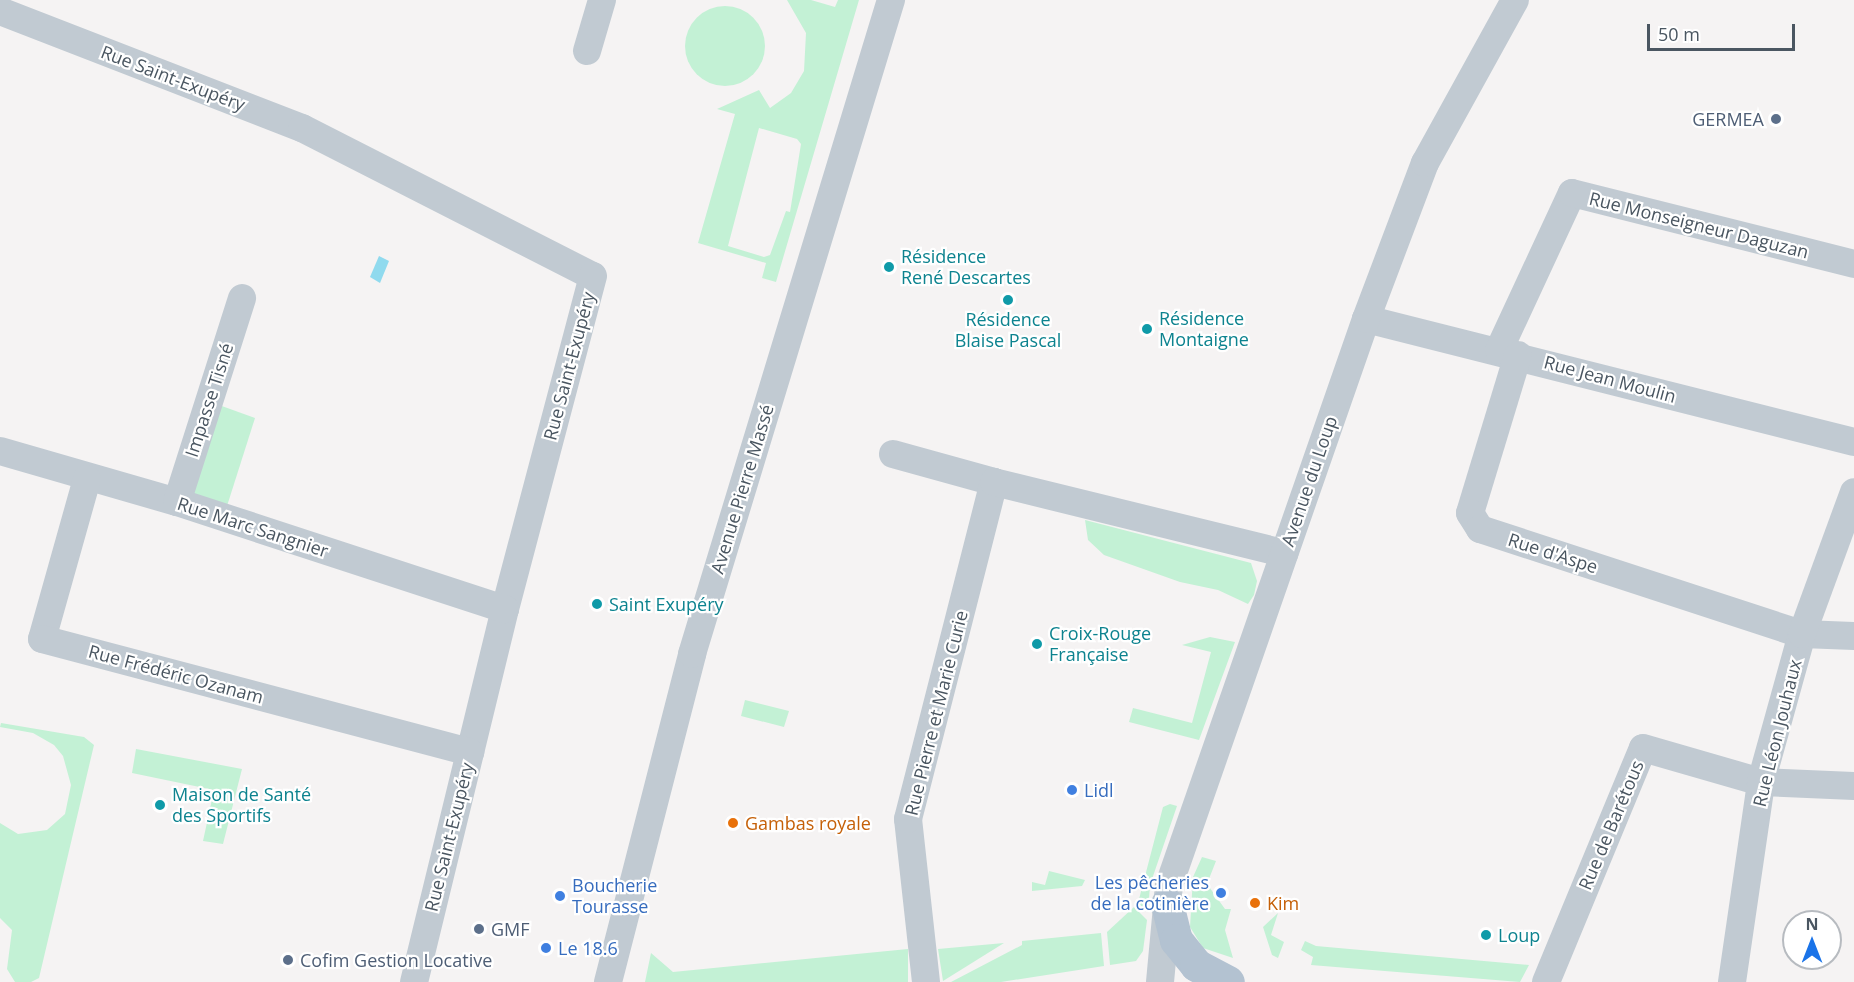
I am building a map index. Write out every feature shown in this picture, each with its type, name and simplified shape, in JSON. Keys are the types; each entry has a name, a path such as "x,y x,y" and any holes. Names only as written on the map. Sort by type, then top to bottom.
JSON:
{"main road":[{"path":"1167,904 1176,940 1196,965 1228,982"}],"street":[{"path":"586,51 602,0"},
{"name":"Avenue Pierre Massé","path":"608,982 692,654 891,0"},
{"name":"Avenue du Loup","path":"1160,982 1169,885 1199,791 1366,319 1425,163 1515,0"},
{"name":"Rue Saint-Exupéry","path":"0,11 302,128 593,276 505,609 414,982"},
{"name":"Rue Monseigneur Daguzan","path":"1508,352 1572,193 1854,264"},
{"name":"Impasse Tisné","path":"177,502 242,298"},
{"name":"Rue Jean Moulin","path":"1366,319 1508,352 1854,442"},
{"name":"Rue d'Aspe","path":"1508,352 1470,513 1480,529 1802,634 1854,636"},
{"name":"Rue Marc Sangnier","path":"0,451 87,479 177,502 505,609"},
{"path":"893,454 994,482 1284,553"},
{"name":"Rue Frédéric Ozanam","path":"87,479 42,639 470,752"},
{"name":"Rue Pierre et Marie Curie","path":"926,982 908,819 994,482"},
{"name":"Rue Léon Jouhaux","path":"1732,982 1761,782 1802,634 1854,492"},
{"name":"Rue de Barétous","path":"1546,982 1643,748 1761,782"},
{"path":"1761,782 1854,786"}],"green space":[{"path":"787,0 811,0 835,7 838,0 859,0 776,282 762,278 766,263 698,243 735,114 717,109 759,90 770,108 791,93 804,71 806,33","holes":["759,128 797,139 801,144 790,212 786,211 770,255 764,257 728,246"]},
{"path":"725,6 740,9 753,18 762,31 765,46 762,61 753,74 740,83 725,86 710,83 697,74 688,61 685,46 688,31 697,18 710,9"},
{"path":"219,405 255,418 227,506 193,495"},
{"path":"1085,520 1251,563 1257,581 1254,595 1248,604 1218,590 1180,582 1104,555 1088,540"},
{"path":"1210,637 1235,642 1199,740 1129,722 1133,708 1192,723 1211,652 1182,645"},
{"path":"745,700 789,711 784,727 741,716"},
{"path":"1,723 84,737 94,745 39,978 31,982 15,982 7,969 12,930 0,918 0,823 18,834 47,830 65,814 71,785 63,756 54,745 33,733 0,727"},
{"path":"136,749 242,769 223,844 203,841 214,790 132,773"},
{"path":"1170,804 1177,806 1150,885 1148,912 1138,903 1163,807"},
{"path":"1202,857 1216,861 1207,884 1225,909 1231,909 1225,930 1233,958 1203,948 1190,927 1193,877"},
{"path":"1049,871 1085,880 1082,886 1032,891 1032,882 1045,885"},
{"path":"1134,907 1147,920 1143,951 1136,961 1110,965 1107,932"},
{"path":"1278,913 1271,935 1284,942 1278,958 1272,955 1263,927"},
{"path":"1101,933 1104,966 1001,982 951,982 1022,945 1022,941"},
{"path":"1305,941 1316,946 1529,965 1520,982 1311,965 1313,957 1301,950"},
{"path":"1004,943 943,981 938,949"},
{"path":"908,949 908,982 645,982 651,953 673,972"}],"water":[{"path":"379,256 389,261 380,283 370,277"}],"place":[{"name":"GERMEA","path":"1776,119"},
{"name":"Résidence René Descartes","path":"889,267"},
{"name":"Résidence Blaise Pascal","path":"1008,300"},
{"name":"Résidence Montaigne","path":"1147,329"},
{"name":"Saint Exupéry","path":"597,604"},
{"name":"Croix-Rouge Française","path":"1037,644"},
{"name":"Lidl","path":"1072,790"},
{"name":"Maison de Santé des Sportifs","path":"160,805"},
{"name":"Gambas royale","path":"733,823"},
{"name":"Les pêcheries de la cotinière","path":"1221,893"},
{"name":"Boucherie Tourasse","path":"560,896"},
{"name":"Kim","path":"1255,903"},
{"name":"GMF","path":"479,929"},
{"name":"Loup","path":"1486,935"},
{"name":"Le 18.6","path":"546,948"},
{"name":"Cofim Gestion Locative","path":"288,960"}]}
